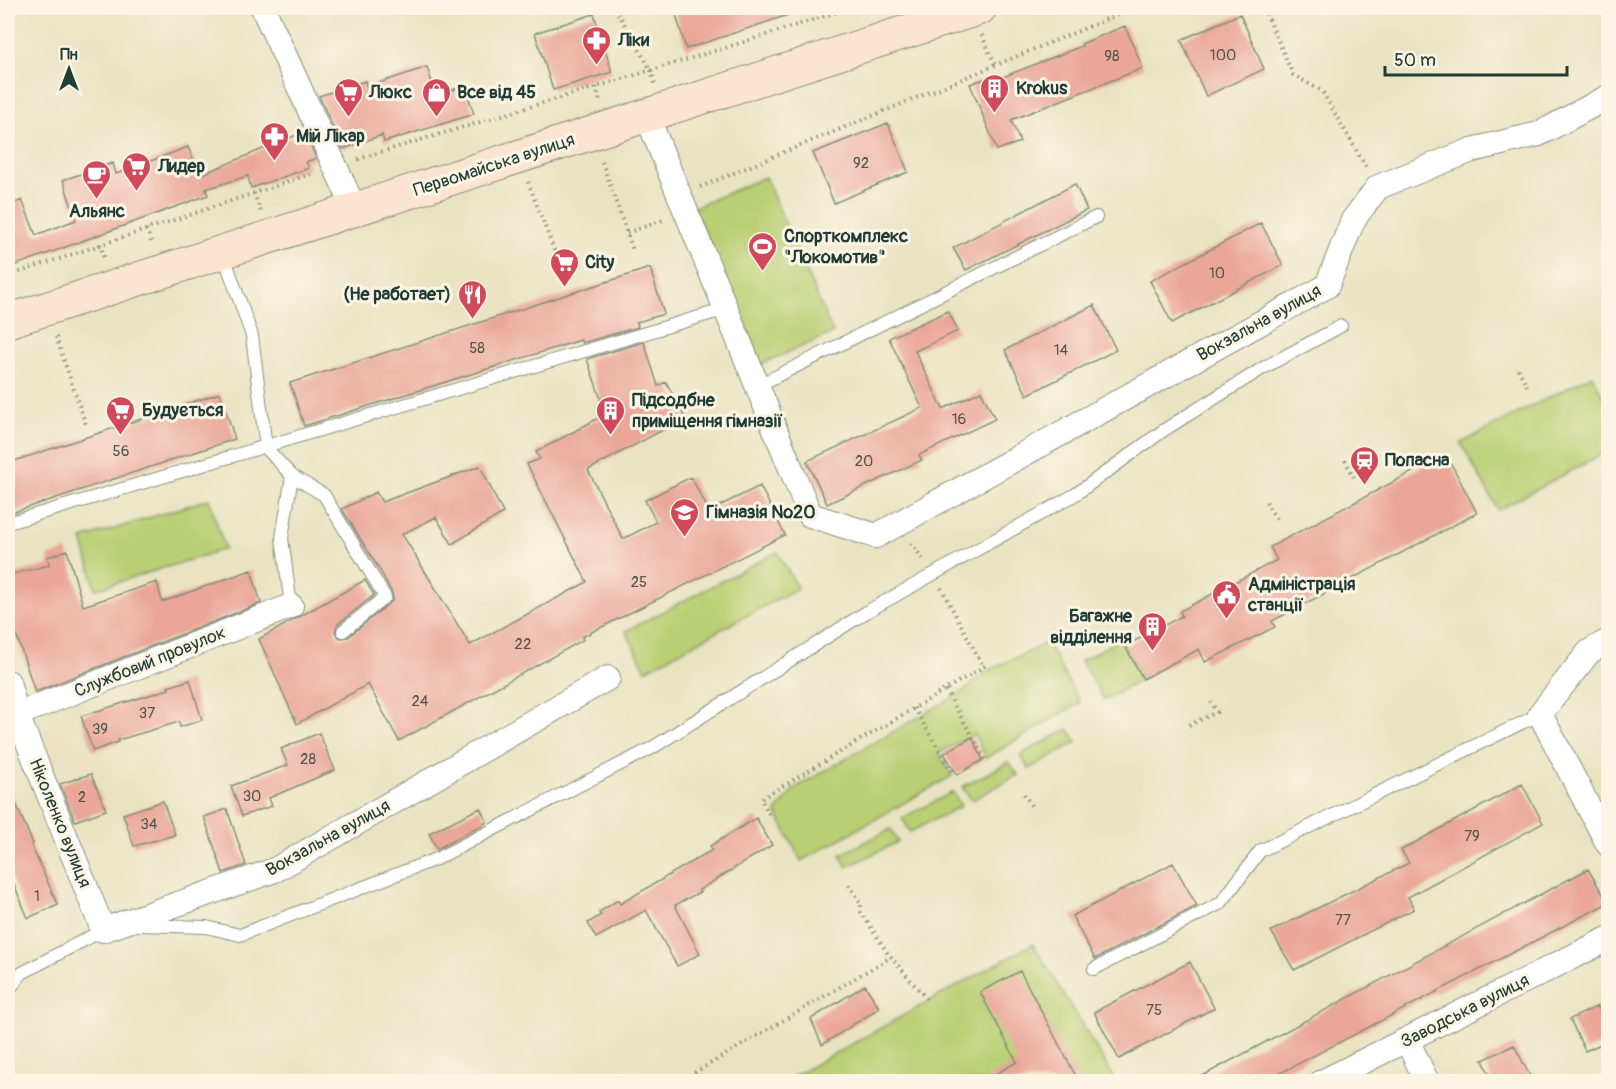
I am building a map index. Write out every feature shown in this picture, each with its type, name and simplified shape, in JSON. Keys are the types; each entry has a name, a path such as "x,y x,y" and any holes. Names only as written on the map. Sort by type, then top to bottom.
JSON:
{"street":[{"path":"263,8 355,210"},
{"name":"Первомайська вулиця","path":"8,321 980,8"},
{"path":"1378,187 1472,150 1539,134 1608,96"},
{"path":"655,113 683,204 757,386"},
{"name":"Вокзальна вулиця","path":"757,386 810,515 876,536 1327,286 1353,220 1378,187"},
{"name":"Службовий провулок","path":"12,716 291,606"},
{"path":"1608,641 1589,652 1540,714 1608,844"},
{"name":"Вокзальна вулиця","path":"110,928 275,870 608,678"},
{"name":"Ніколенко вулиця","path":"8,682 12,716 110,928"},
{"name":"Заводська вулиця","path":"1322,1082 1608,939"},
{"path":"1407,1040 1426,1082"}],"lane":[{"path":"757,386 1096,217"},
{"path":"223,252 252,336 266,448 292,476 324,495 385,597 343,631"},
{"path":"8,523 266,448 726,309"},
{"path":"110,928 169,925 206,927 240,935 436,859 652,748 868,611 1076,494 1164,430 1263,368 1341,326"},
{"path":"291,606 282,538 292,476"},
{"path":"1094,969 1221,903 1260,851 1540,714"},
{"name":"Вокзальна вулиця","path":"8,991 22,973 110,928"}],"path":[{"path":"615,8 651,70 655,113"},
{"path":"8,276 336,166 850,8"},
{"path":"627,233 683,204 1134,8"},
{"path":"1264,8 1293,75 1322,91 1378,187"},
{"path":"602,162 633,250"},
{"path":"529,185 559,263"},
{"path":"56,337 86,425"},
{"path":"1518,369 1527,386"},
{"path":"1345,460 1354,477"},
{"path":"1266,502 1276,519"},
{"path":"769,814 761,799 946,690 983,665 933,574 920,556"},
{"path":"946,690 985,759"},
{"path":"1189,725 1217,712 1211,702"},
{"path":"914,708 954,776"},
{"path":"1024,794 1033,809"},
{"path":"849,885 861,903 861,912 891,957 929,1002"},
{"path":"679,1082 891,957"}],"green space":[{"name":"Спорткомплекс \"Локомотив\"","path":"765,177 833,333 761,364 693,208"},
{"path":"1592,375 1608,405 1608,451 1498,510 1461,443"},
{"path":"209,499 225,549 96,589 82,539"},
{"path":"777,552 798,588 646,670 626,631"},
{"path":"1120,639 1143,679 1104,700 1081,661"},
{"path":"1047,643 1080,703 986,758 974,734 939,753 952,776 801,861 776,812 795,788 964,691 989,670"},
{"path":"1068,729 1077,742 1029,769 1020,755"},
{"path":"1009,762 1018,775 972,800 962,787"},
{"path":"953,792 961,806 910,832 902,818"},
{"path":"891,829 898,842 847,867 840,855"},
{"path":"1033,944 1116,1081 783,1082"}],"building":[{"path":"674,8 799,8 800,11 686,49"},
{"path":"594,14 612,72 553,90 535,33"},
{"path":"1240,14 1264,69 1206,96 1181,40"},
{"path":"1125,26 1143,68 1011,120 1020,142 997,150 970,84 993,76 995,80 1082,46 1081,44"},
{"path":"427,67 436,95 465,86 474,114 384,142 382,135 343,149 319,96 365,81 367,87"},
{"path":"888,123 908,172 834,203 813,153"},
{"path":"304,132 316,158 306,162 309,168 251,188 248,176 206,189 208,195 8,268 8,206 22,200 36,235 76,220 63,180 113,163 116,174 188,147 200,175"},
{"path":"1075,184 1087,210 966,270 953,248"},
{"path":"1261,223 1283,265 1172,323 1150,281"},
{"path":"650,268 664,314 637,322 638,327 582,343 581,340 304,426 290,383"},
{"path":"1094,305 1116,350 1027,395 1005,350"},
{"path":"948,311 958,331 915,351 943,409 981,391 995,419 919,455 922,460 827,504 807,461 922,408 889,338"},
{"path":"644,342 658,386 666,382 685,418 588,470 623,539 656,522 645,500 691,477 709,511 760,486 785,535 582,637 583,640 399,741 368,684 297,724 259,639 365,580 374,595 337,625 335,632 340,638 348,637 393,600 392,593 381,572 342,509 376,492 382,502 480,466 503,513 452,544 436,517 402,534 470,645 587,582 527,464 540,459 536,452 606,414 587,359"},
{"path":"220,393 235,439 8,514 8,463"},
{"name":"Попасна","path":"1446,454 1477,513 1272,621 1275,627 1205,662 1199,649 1143,679 1125,646 1182,616 1180,611 1277,560 1270,547"},
{"path":"67,550 83,606 157,582 162,602 251,570 261,603 35,692 11,618 8,618 8,575 49,565 48,557"},
{"path":"190,680 202,720 180,727 179,722 118,740 118,742 93,751 81,716 169,689 168,687"},
{"path":"319,733 335,770 269,798 272,806 242,816 231,786 288,765 281,749"},
{"path":"972,737 983,760 957,775 944,753"},
{"path":"91,774 106,810 75,821 60,784"},
{"path":"1522,784 1543,823 1408,897 1414,909 1294,970 1271,931 1409,863 1401,850"},
{"path":"8,785 33,844 31,845 58,905 28,918 8,870"},
{"path":"163,801 175,835 134,846 123,814"},
{"path":"480,808 487,822 437,849 429,833"},
{"path":"227,809 246,865 223,873 204,817"},
{"path":"756,818 772,845 699,890 700,892 675,905 700,954 677,966 646,910 596,938 588,923 601,915 599,912 618,900 620,904 712,850 710,846"},
{"path":"1173,863 1197,906 1095,959 1072,916"},
{"path":"1588,869 1608,903 1263,1082 1191,1082"},
{"path":"1190,962 1214,1008 1119,1059 1094,1012"},
{"path":"1020,971 1079,1082 981,1082 1017,1062 980,992"},
{"path":"865,985 879,1008 822,1045 811,1019"},
{"path":"1598,1006 1608,1029 1608,1041 1585,1051 1570,1019"},
{"path":"1514,1045 1533,1082 1493,1082 1483,1060"}],"place":[{"name":"Ліки","path":"597,66"},
{"name":"Krokus","path":"995,114"},
{"name":"Люкс","path":"348,118"},
{"name":"Все від 45","path":"436,118"},
{"name":"Мій Лікар","path":"275,162"},
{"name":"Лидер","path":"137,192"},
{"name":"Альянс","path":"97,200"},
{"name":"Спорткомплекс \"Локомотив\"","path":"763,272"},
{"name":"City","path":"564,288"},
{"name":"(Не работает)","path":"472,320"},
{"name":"Будується","path":"121,436"},
{"name":"Підсодбне приміщення гімназії","path":"611,436"},
{"name":"Попасна","path":"1364,486"},
{"name":"Гімназія №20","path":"685,538"},
{"name":"Адміністрація станції","path":"1227,620"},
{"name":"Багажне відділення","path":"1153,652"}]}
